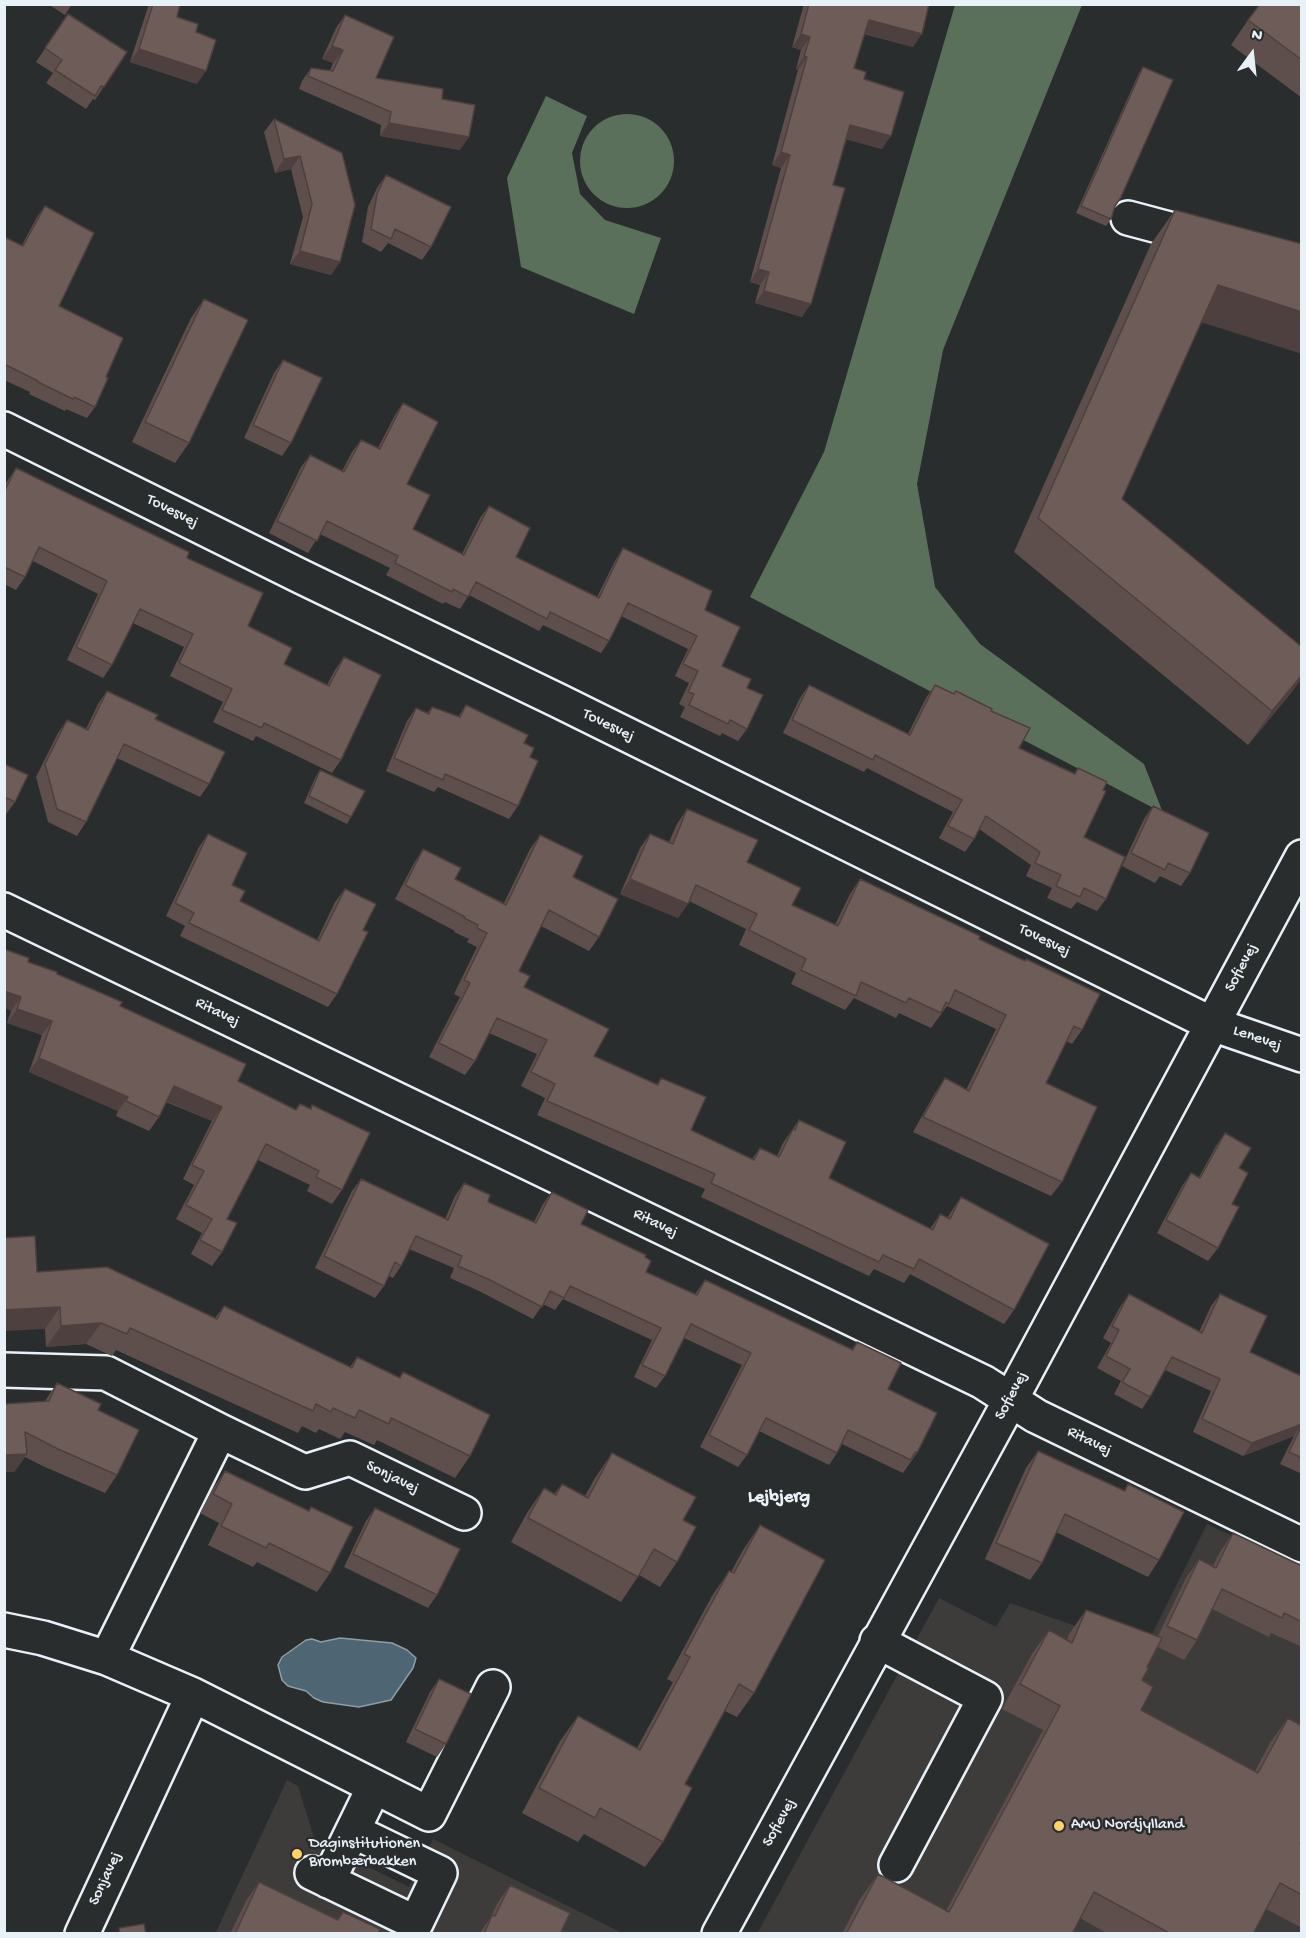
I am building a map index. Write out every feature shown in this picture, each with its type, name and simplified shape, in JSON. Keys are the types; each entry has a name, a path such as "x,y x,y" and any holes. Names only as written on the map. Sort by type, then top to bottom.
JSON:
{"street":[{"path":"1128,218 1239,248"},
{"name":"Tovesvej","path":"4,429 1212,1024"},
{"name":"Sofievej","path":"719,1934 1011,1399 1302,857"},
{"name":"Ritavej","path":"4,910 983,1382 1036,1416 1302,1545"},
{"name":"Lenevej","path":"1212,1024 1302,1055"},
{"name":"Sonjavej","path":"4,1370 106,1373 305,1472 350,1458 464,1513"},
{"path":"107,1658 220,1431"},
{"path":"4,1630 43,1638 107,1658 193,1695 429,1814 494,1687"},
{"path":"877,1641 985,1698 896,1865"},
{"name":"Sonjavej","path":"82,1934 193,1695"},
{"path":"353,1831 440,1873 416,1923 320,1877 353,1831 374,1787"}],"shaded area":[{"name":"AMU Nordjylland","path":"1207,1524 1301,1569 1301,1933 757,1934 939,1598 996,1627 1010,1603 1144,1650"},
{"name":"Daginstitutionen Brombærbakken","path":"287,1780 298,1786 315,1841 409,1887 433,1839 622,1933 215,1934"}],"green space":[{"path":"955,5 1082,5 943,350 917,484 935,587 980,644 1144,764 1163,813 750,597 824,452"},
{"path":"546,96 587,116 572,153 580,194 605,220 661,238 634,314 521,267 507,178"},
{"path":"627,114 645,118 660,128 670,143 674,161 670,179 660,194 645,204 627,208 609,204 594,194 584,179 580,161 584,143 594,128 609,118"}],"water":[{"path":"340,1638 392,1643 407,1650 416,1658 413,1668 391,1700 359,1707 323,1702 306,1691 288,1686 282,1680 278,1665 282,1657 306,1640 321,1642"}],"building":[{"path":"153,4 180,4 177,17 198,24 196,32 216,40 206,71 139,49"},
{"path":"809,4 929,4 922,34 869,20 854,68 866,72 864,79 904,92 891,136 850,125 833,185 845,188 811,304 764,291 769,272 758,269 790,155 781,152 807,57 804,56 810,37 801,34"},
{"path":"1260,4 1302,4 1302,60 1248,20"},
{"path":"68,14 127,52 104,87 101,86 95,96 55,70 62,60 45,48"},
{"path":"345,15 394,37 376,78 443,89 442,99 475,105 469,137 389,123 391,112 308,76 311,68 333,71 343,50 332,46"},
{"path":"1143,67 1173,80 1111,219 1081,206"},
{"path":"274,119 342,153 355,205 340,262 300,251 312,204 300,156 284,159"},
{"path":"386,175 451,207 431,247 395,229 391,239 371,229 377,194"},
{"path":"45,206 94,233 59,306 123,338 95,407 74,397 73,399 4,364 4,237 23,246"},
{"path":"1175,210 1302,244 1302,312 1218,285 1122,499 1302,647 1302,675 1272,711 1038,518"},
{"path":"204,299 248,320 189,443 145,422"},
{"path":"283,360 322,378 291,443 253,425"},
{"path":"403,403 438,422 407,484 430,495 413,529 464,555 489,506 530,528 516,557 599,598 623,548 712,591 705,610 740,627 722,666 751,679 747,688 763,695 747,729 730,720 728,724 689,705 694,694 688,692 698,671 683,664 697,636 628,603 609,641 550,612 547,619 476,582 468,597 453,589 452,592 395,563 398,556 327,521 317,541 277,521 310,455 344,472 361,440 380,449"},
{"path":"16,468 189,552 187,558 263,593 248,626 292,648 284,664 329,686 344,657 381,675 341,760 264,723 262,728 222,710 232,689 179,663 193,634 140,609 112,665 76,647 107,581 39,547 25,577 4,567 4,492"},
{"path":"809,685 910,735 935,685 954,694 956,691 992,709 991,711 1030,728 1019,748 1075,774 1078,768 1107,782 1103,790 1106,791 1084,837 1125,857 1106,899 1084,888 1080,897 1056,886 1061,875 1035,863 1040,852 986,816 974,839 948,826 962,800 875,755 873,760 792,720"},
{"path":"107,691 158,715 155,719 225,752 209,784 124,744 86,822 57,809 45,764 67,720 88,730"},
{"path":"466,705 528,735 524,743 534,748 530,757 538,761 518,806 445,774 443,780 394,758 416,708 429,714 432,707 460,717"},
{"path":"4,764 28,775 15,802 4,797"},
{"path":"320,770 365,791 351,817 309,796"},
{"path":"1153,806 1209,833 1190,873 1168,863 1165,870 1131,853"},
{"path":"687,809 758,840 747,862 801,888 792,905 838,926 860,879 980,936 979,939 1100,994 1082,1030 1074,1026 1046,1083 1097,1107 1062,1182 923,1117 945,1078 969,1091 1006,1015 955,990 949,1004 946,1002 941,1013 909,998 906,1003 861,982 856,996 801,970 806,959 749,930 757,914 696,885 688,904 630,879 650,834 673,844"},
{"path":"208,834 247,853 232,885 245,891 240,901 319,941 345,889 376,904 363,930 368,932 337,994 189,923 194,913 175,903"},
{"path":"540,835 583,856 573,877 618,899 599,937 549,910 519,971 530,976 524,987 609,1029 594,1056 658,1085 661,1078 706,1097 691,1130 754,1160 760,1148 779,1157 799,1120 846,1142 829,1178 933,1230 940,1214 950,1219 961,1197 1049,1244 1014,1310 919,1259 914,1269 883,1255 879,1262 711,1183 715,1174 547,1101 555,1084 531,1072 547,1040 497,1018 475,1061 439,1043 470,983 464,980 487,933 477,928 478,925 465,917 405,885 423,849 461,868 455,879 506,905"},
{"path":"4,949 29,958 28,962 57,972 57,974 122,1002 120,1006 246,1064 238,1081 296,1110 300,1104 311,1109 312,1105 370,1133 342,1190 316,1177 319,1171 266,1144 227,1219 237,1223 222,1252 200,1240 212,1219 186,1205 204,1171 192,1165 222,1107 174,1086 159,1117 126,1101 128,1097 39,1058 52,1021 17,1009 21,997 4,991"},
{"path":"1225,1133 1251,1148 1239,1168 1248,1173 1232,1204 1239,1207 1218,1248 1166,1220 1191,1173 1200,1178"},
{"path":"361,1179 448,1220 464,1183 490,1195 488,1202 536,1223 552,1192 588,1210 581,1224 646,1255 645,1257 651,1261 646,1272 697,1295 705,1280 853,1350 857,1342 901,1363 888,1389 937,1413 917,1453 915,1452 911,1460 848,1430 837,1453 766,1418 747,1455 709,1435 751,1353 691,1324 665,1376 642,1365 661,1328 570,1286 564,1298 550,1291 542,1307 458,1266 462,1256 416,1236 401,1266 395,1262 384,1286 324,1256"},
{"path":"35,1236 37,1272 107,1267 217,1319 224,1306 352,1368 357,1357 400,1378 403,1372 490,1415 470,1456 391,1418 389,1424 359,1410 355,1418 333,1408 331,1412 316,1404 313,1411 130,1328 127,1334 101,1323 61,1326 60,1307 4,1310 4,1238"},
{"path":"1129,1294 1202,1333 1220,1294 1267,1316 1250,1352 1302,1375 1302,1424 1252,1443 1202,1419 1220,1379 1172,1357 1150,1397 1122,1382 1130,1369 1106,1356 1119,1330 1112,1326"},
{"path":"57,1383 101,1404 98,1410 139,1430 117,1475 25,1432 27,1454 4,1455 4,1404 49,1401"},
{"path":"1302,1425 1302,1458 1289,1452"},
{"path":"1038,1451 1125,1491 1128,1484 1184,1512 1159,1560 1065,1514 1042,1563 996,1543"},
{"path":"612,1453 696,1497 683,1520 696,1527 677,1562 654,1549 638,1577 528,1518 544,1488 556,1495 562,1484 588,1498"},
{"path":"225,1471 309,1511 311,1507 353,1527 330,1573 269,1543 266,1548 221,1526 232,1504 213,1494"},
{"path":"375,1508 460,1549 437,1595 353,1554"},
{"path":"760,1525 825,1560 754,1693 739,1684 685,1784 692,1788 663,1842 600,1808 595,1818 539,1788 578,1716 640,1750 690,1657 684,1654 729,1571 734,1573"},
{"path":"1233,1533 1302,1566 1302,1622 1284,1613 1282,1618 1222,1589 1197,1640 1167,1626 1199,1559 1216,1568"},
{"path":"1086,1610 1162,1638 1142,1680 1153,1687 1141,1710 1258,1773 1288,1718 1302,1726 1302,1841 1300,1843 1302,1844 1302,1895 1280,1883 1253,1934 1171,1934 1094,1892 1072,1934 846,1934 878,1874 949,1912 1060,1706 1020,1684 1049,1630 1072,1643"},
{"path":"439,1679 471,1694 446,1744 415,1729"},
{"path":"259,1882 338,1920 343,1912 380,1929 378,1934 235,1934"},
{"path":"510,1885 570,1913 560,1934 484,1934 492,1915 495,1916"},
{"path":"144,1924 146,1934 120,1934 119,1928"}],"place":[{"name":"AMU Nordjylland","path":"1059,1826"},
{"name":"Daginstitutionen Brombærbakken","path":"297,1854"}],"district":[{"name":"Lejbjerg","path":"779,1498"}]}
